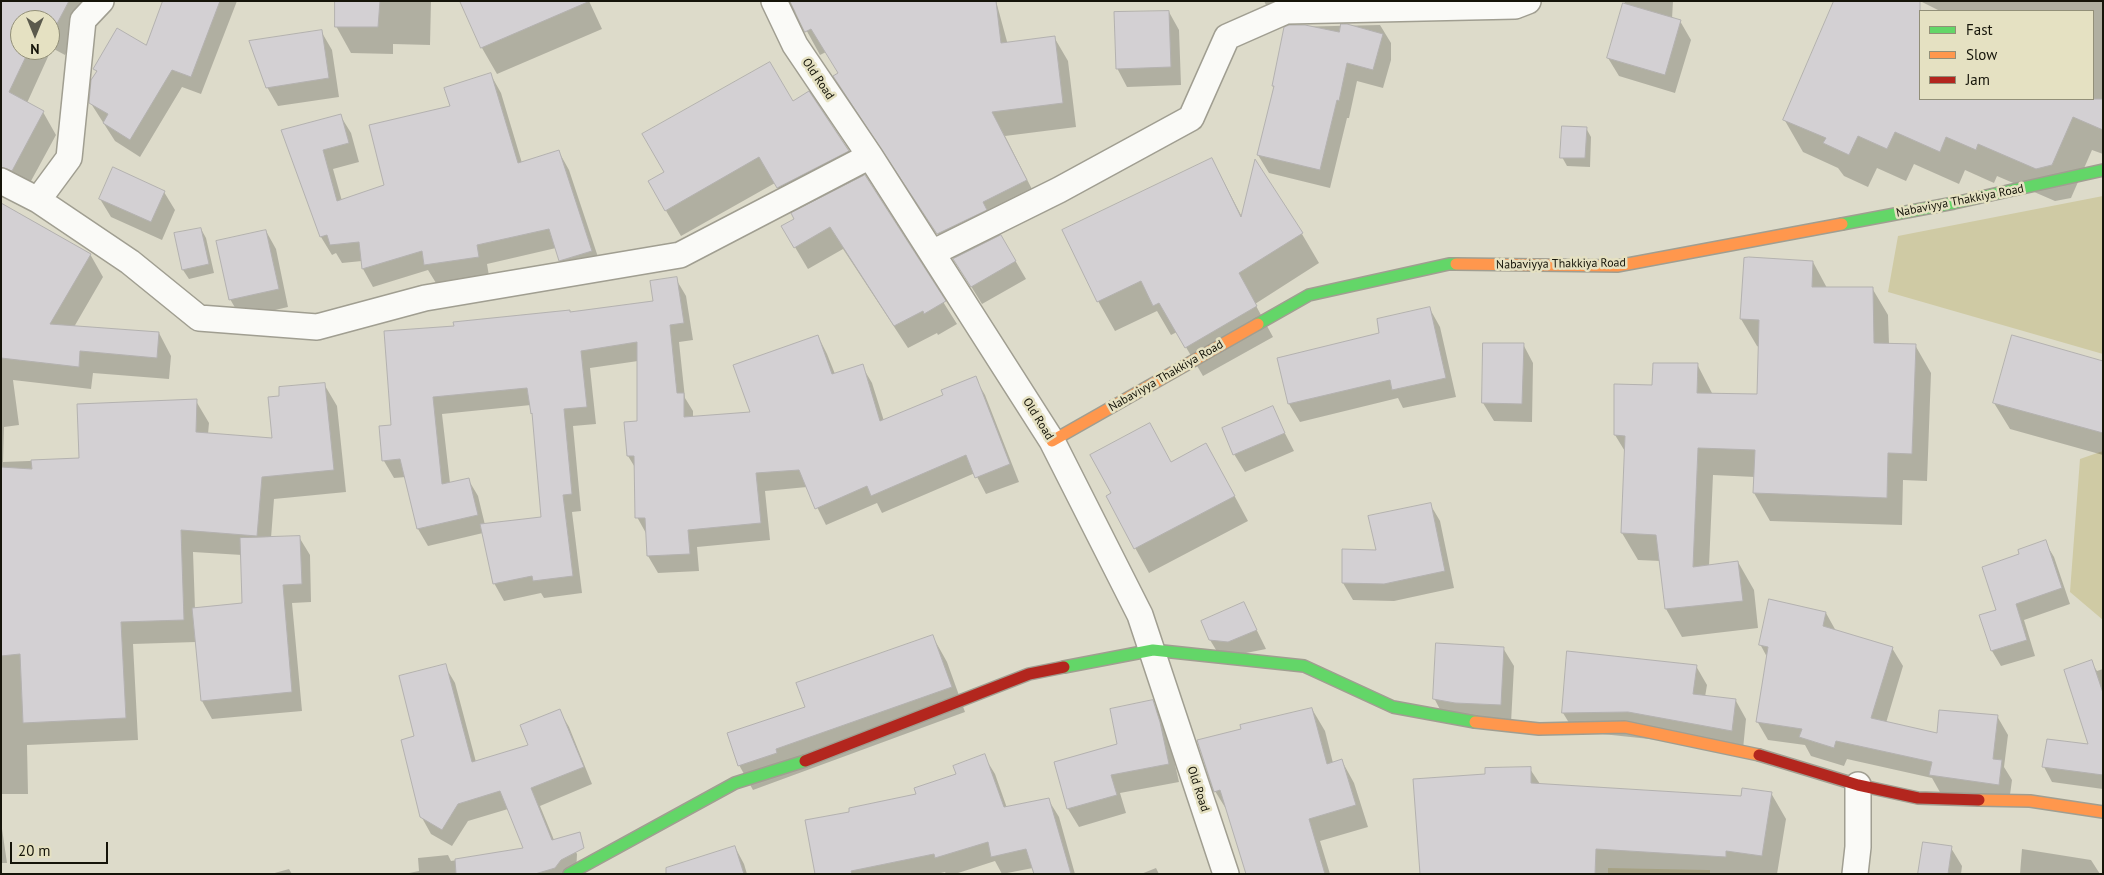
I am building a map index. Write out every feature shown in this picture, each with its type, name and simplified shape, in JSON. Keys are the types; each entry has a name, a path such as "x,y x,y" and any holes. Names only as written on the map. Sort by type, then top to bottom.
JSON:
{"street":[{"path":"38,200 69,158 83,20 101,1"},
{"name":"Old Road","path":"774,1 795,45 870,156 1052,441 1140,615 1226,874"},
{"path":"932,253 1058,190 1192,118 1227,36 1286,10 1515,6 1528,1"},
{"path":"1,181 38,200 130,262 199,318 317,327 425,298 680,255 870,156"},
{"name":"Nabaviyya Thakkiya Road","path":"1052,441 1309,295 1449,264 1617,266 1954,202 2103,170"},
{"path":"569,874 735,783 810,759 1029,674 1153,650 1304,666 1393,706 1467,721 1539,729 1625,727 1744,750 1858,785 1918,798 2030,801 2103,812"},
{"path":"1855,874 1858,846 1858,785"}],"shaded area":[{"path":"2103,196 2103,354 1888,292 1898,236"},
{"path":"2103,451 2103,620 2070,592 2080,459"},
{"path":"1608,868 1710,870 1710,874 1608,874"}],"building":[{"path":"1,1 69,1 60,18 60,10 10,10 10,60 24,60 9,92 44,111 12,171 1,167"},
{"path":"163,1 220,1 191,77 172,70 130,140 103,123 108,114 89,103 91,80 97,71 93,69 117,28 146,45"},
{"path":"335,1 380,1 378,27 335,27"},
{"path":"460,1 590,1 481,48"},
{"path":"790,1 996,1 1001,43 1055,36 1063,103 992,112 1027,180 983,202 987,210 937,234 833,76 838,73 811,29 805,32"},
{"path":"1834,1 1920,1 1919,100 2103,99 2103,130 2073,117 2052,165 2036,169 1978,144 1976,150 1946,137 1940,152 1895,132 1887,149 1858,136 1849,155 1823,143 1826,138 1783,120"},
{"path":"1623,3 1681,20 1665,75 1607,58"},
{"path":"1169,11 1171,67 1116,69 1114,12"},
{"path":"1341,24 1383,34 1373,70 1347,63 1339,101 1337,100 1320,170 1257,155 1274,86 1272,86 1284,27 1289,25 1305,25 1339,32"},
{"path":"322,30 329,78 266,88 249,41"},
{"path":"770,62 793,101 809,91 849,151 777,188 759,157 665,211 648,181 664,172 642,134"},
{"path":"491,73 518,163 559,150 592,251 559,261 549,229 477,245 479,257 424,265 422,251 362,269 359,242 330,245 327,235 320,237 281,130 341,114 349,143 323,150 337,201 384,185 369,125 450,106 444,88"},
{"path":"1562,126 1587,127 1585,158 1560,158"},
{"path":"1212,158 1241,217 1255,159 1303,233 1239,273 1257,306 1185,348 1159,303 1153,306 1141,281 1097,302 1062,230"},
{"path":"113,167 165,191 151,222 99,199"},
{"path":"865,175 946,301 924,314 923,311 894,326 830,227 794,248 781,226 794,219 791,213"},
{"path":"1,203 91,254 50,324 159,332 157,358 80,351 79,367 1,358"},
{"path":"201,228 209,264 182,270 174,233"},
{"path":"266,230 279,289 229,300 216,241"},
{"path":"1001,235 1016,261 971,287 953,259"},
{"path":"1744,258 1813,261 1812,287 1873,287 1874,343 1916,344 1912,454 1888,453 1887,498 1753,493 1755,450 1698,448 1693,567 1738,561 1743,601 1665,609 1656,535 1621,533 1625,436 1614,435 1614,384 1652,385 1653,363 1698,363 1697,393 1757,394 1759,320 1740,319"},
{"path":"677,277 684,323 670,325 677,393 684,393 684,417 750,412 733,365 818,335 832,374 863,364 880,421 943,395 941,390 976,376 1010,464 975,478 966,455 871,496 867,486 815,509 799,470 756,473 761,523 688,530 690,554 647,556 645,518 635,518 634,456 627,456 624,422 637,421 637,342 581,351 587,407 564,409 572,494 563,495 573,576 533,581 532,576 493,584 480,524 541,517 532,413 527,388 433,397 442,484 469,478 478,515 417,529 400,459 382,461 379,426 391,425 384,331 454,326 453,322 570,310 570,312 653,301 650,281"},
{"path":"1430,307 1446,378 1392,390 1390,380 1288,404 1277,358 1379,333 1377,319"},
{"path":"2012,335 2103,361 2103,433 1993,403"},
{"path":"1483,343 1524,343 1522,404 1482,403"},
{"path":"325,383 334,470 262,477 257,536 181,530 184,620 121,622 126,718 23,723 20,654 1,656 1,467 32,469 31,460 79,458 77,404 197,399 196,432 272,438 268,397 279,396 279,387"},
{"path":"1273,406 1285,433 1233,455 1222,428"},
{"path":"1150,423 1171,462 1206,443 1235,496 1134,549 1106,496 1111,493 1090,455"},
{"path":"1431,503 1445,571 1384,584 1342,583 1342,549 1376,550 1368,516"},
{"path":"300,536 302,584 283,585 292,692 201,701 192,608 242,603 240,538"},
{"path":"2046,540 2062,588 2016,604 2027,640 1991,651 1979,615 1996,610 1982,567 2019,554 2018,550"},
{"path":"1769,599 1826,612 1823,626 1893,647 1871,718 1937,733 1939,710 1998,715 1993,759 2002,760 1999,785 1929,775 1932,762 1836,741 1834,748 1799,737 1802,729 1756,722 1768,647 1759,645"},
{"path":"1244,602 1257,630 1228,642 1209,640 1201,621"},
{"path":"933,635 952,687 776,749 777,753 738,766 727,733 805,707 796,683"},
{"path":"1436,643 1504,647 1501,705 1455,703 1433,699"},
{"path":"1567,651 1697,665 1693,694 1736,699 1732,731 1628,712 1562,713"},
{"path":"2092,660 2103,693 2103,775 2042,767 2047,739 2088,744 2064,670"},
{"path":"446,664 472,762 528,745 520,725 560,709 584,767 531,788 552,840 580,832 584,848 561,860 555,868 535,874 456,874 455,859 523,848 500,791 458,804 442,830 420,817 401,740 414,736 399,676"},
{"path":"1153,700 1169,764 1111,775 1117,795 1067,809 1054,762 1117,744 1110,709"},
{"path":"1312,708 1327,764 1342,759 1356,805 1309,819 1325,874 1246,874 1220,790 1214,792 1197,740 1241,729 1240,725"},
{"path":"985,754 1004,807 1049,798 1071,874 1034,874 1026,849 991,857 988,842 935,858 934,854 851,871 852,874 815,874 805,820 849,812 849,808 916,794 914,788 956,774 953,766"},
{"path":"1531,767 1531,783 1741,796 1742,788 1772,792 1762,856 1726,851 1726,857 1596,849 1595,874 1420,874 1413,779 1485,774 1485,768"},
{"path":"1923,842 1952,846 1948,874 1918,874"},
{"path":"735,846 744,874 666,874 666,868"}],"traffic: fast":[{"path":"1842,224 1954,203 2103,170"},
{"path":"1258,324 1309,295 1456,264"},
{"path":"1064,667 1153,650 1304,666 1393,707 1475,722"},
{"path":"569,874 735,783 805,761"}],"traffic: slow":[{"path":"1456,264 1617,266 1842,224"},
{"path":"1052,441 1258,324"},
{"path":"1475,722 1539,729 1625,727 1759,755"},
{"path":"1979,800 2030,801 2103,812"}],"traffic: jam":[{"path":"805,761 1029,674 1064,667"},
{"path":"1759,755 1858,785 1918,798 1979,800"}]}
